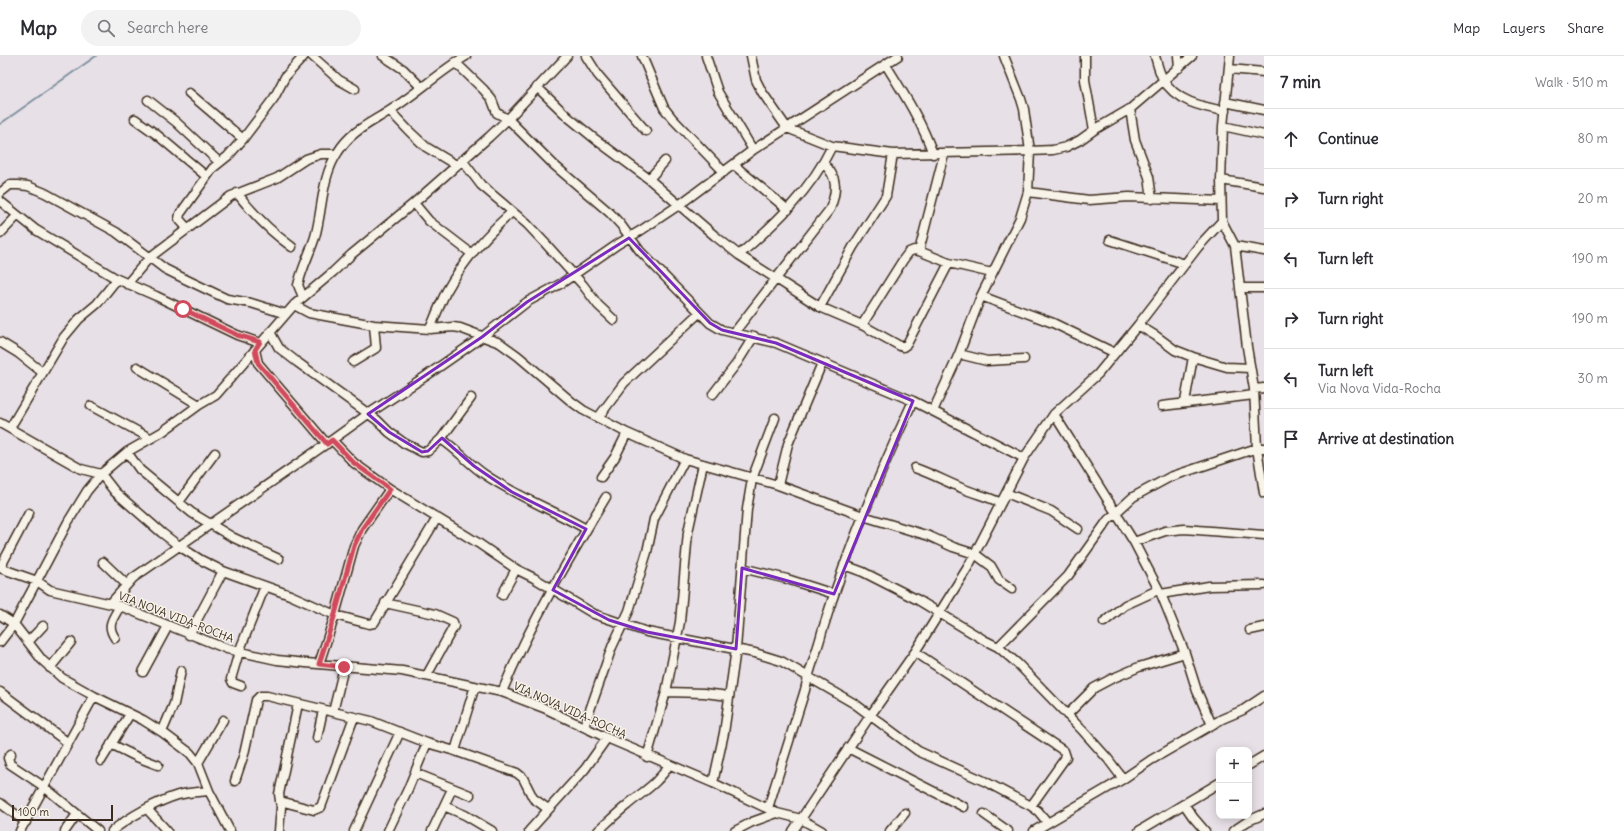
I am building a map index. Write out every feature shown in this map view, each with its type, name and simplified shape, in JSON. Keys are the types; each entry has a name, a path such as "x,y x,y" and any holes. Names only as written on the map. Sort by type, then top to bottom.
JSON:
{"street":[{"path":"188,229 179,217 206,176 219,162 228,156 243,139 274,98 285,77 304,56"},
{"path":"312,56 339,80 355,89"},
{"path":"383,56 403,69 421,87"},
{"path":"303,297 298,285 316,235 325,184 336,154 349,137 390,111 455,62 466,56"},
{"path":"0,642 14,624 68,522 87,491 101,474 127,452 162,432 199,405 216,395 255,350 260,342 294,305 414,203 508,119 567,56"},
{"path":"586,56 598,75 646,131"},
{"path":"642,56 664,108 724,172"},
{"path":"706,56 718,92 753,150"},
{"path":"751,56 756,80 762,92 787,128 832,146 893,154 1030,151 1053,150 1066,147 1130,109 1192,56"},
{"path":"111,603 126,584 133,578 330,442 368,414 482,337 527,302 562,283 679,205 753,150 898,56"},
{"path":"933,410 959,354 981,296 1020,218 1028,192 1030,151 1021,99 1004,56"},
{"path":"1085,56 1085,80 1094,130"},
{"path":"1155,56 1163,80 1175,92 1199,106 1264,110"},
{"path":"1178,56 1179,68"},
{"path":"1230,56 1223,126 1220,180 1222,221 1235,246 1261,448 1264,493"},
{"path":"455,62 484,90 492,100 497,114 508,119 554,165 610,213 621,225 640,252 710,323 722,330 776,342 933,410 1024,458"},
{"path":"886,65 912,106 933,154"},
{"path":"1229,69 1264,72"},
{"path":"537,87 595,139 649,179 739,255 820,307 862,325 900,346 903,347 907,344 949,263"},
{"path":"189,93 243,139"},
{"path":"148,100 193,137 219,162"},
{"path":"1130,109 1135,140 1149,177 1152,199"},
{"path":"390,111 426,147 459,163 527,224 574,274 598,305 614,320"},
{"path":"135,120 156,134 206,176"},
{"path":"1223,126 1264,134"},
{"path":"739,255 788,210 824,164 832,146"},
{"path":"127,284 149,258 237,193 277,178 306,159 320,154 336,154"},
{"path":"820,307 854,247 886,196 893,154"},
{"path":"919,251 944,154"},
{"path":"649,179 665,161"},
{"path":"734,333 830,208 835,195 836,185 834,176 824,164"},
{"path":"734,165 788,210"},
{"path":"1220,180 1264,187"},
{"path":"0,192 10,186 18,185 28,186 45,193 116,232 165,269 227,299 251,303 286,314"},
{"path":"1028,192 1089,200 1128,197 1221,201"},
{"path":"237,193 260,221 292,248"},
{"path":"0,201 36,230 117,279 237,335 260,342"},
{"path":"414,203 429,221 472,254"},
{"path":"430,329 446,291 472,254 491,231 512,212"},
{"path":"0,234 17,216"},
{"path":"793,831 848,748 915,652 968,567 1024,458 1054,414 1098,374 1138,326 1185,264 1222,221"},
{"path":"1110,240 1185,264"},
{"path":"1235,246 1264,251"},
{"path":"862,325 909,252 914,250 949,263 992,273"},
{"path":"10,428 64,337 79,319 100,300 117,279"},
{"path":"1240,288 1264,288"},
{"path":"981,296 1053,323 1115,353"},
{"path":"294,305 309,313 374,325 430,329 460,328 504,345 572,402 598,418 628,433 685,459 778,485 863,516 929,536 953,547 975,554 991,566 999,580 1012,589"},
{"path":"598,418 624,383 699,313"},
{"path":"352,362 376,348 374,325"},
{"path":"1138,326 1156,336 1175,350 1193,357 1227,367 1250,368"},
{"path":"270,332 280,348 404,443 422,452 428,451 441,439 471,398"},
{"path":"713,394 737,363 754,336"},
{"path":"1,344 18,353 42,372"},
{"path":"255,350 258,363 330,442 354,463 390,489 478,543 516,569 594,614 623,625 676,638 767,656 781,661 855,704 918,751 984,781 1031,806 1038,811 1048,823"},
{"path":"959,354 987,361 1024,359"},
{"path":"1185,402 1193,357"},
{"path":"778,485 788,444 822,363"},
{"path":"137,367 199,405"},
{"path":"1162,406 1254,392 1264,388"},
{"path":"768,808 808,676 844,565 888,454 913,401"},
{"path":"91,406 150,438"},
{"path":"1054,414 1134,542 1159,592 1185,653 1195,686 1212,725"},
{"path":"713,783 724,733 736,649 747,509 752,478 775,418"},
{"path":"0,423 81,469 101,474 115,492 179,546 223,571 335,614 372,625 437,518"},
{"path":"601,477 619,450 628,433"},
{"path":"441,439 484,474 512,492 586,529"},
{"path":"998,647 1068,576 1108,520 1133,497 1170,477 1261,448"},
{"path":"127,452 140,470 210,525 280,559"},
{"path":"179,502 215,454"},
{"path":"584,727 612,647 629,611 647,552 654,520 685,459"},
{"path":"647,756 666,692 683,598 688,532 703,464"},
{"path":"915,468 966,490 987,496 1001,503"},
{"path":"319,664 354,546 362,529 390,489"},
{"path":"1006,493 1051,511 1078,529"},
{"path":"502,692 524,644 586,529 606,497"},
{"path":"0,568 29,513"},
{"path":"1134,542 1165,531 1184,529 1264,535"},
{"path":"103,562 126,584"},
{"path":"844,565 918,600 998,647 1018,664 1067,715 1108,759 1123,779"},
{"name":"VIA NOVA VIDA-ROCHA","path":"0,568 37,581 50,590 111,603 189,635 239,652 277,660 344,667 372,668 427,675 502,692 537,705 607,738 713,783 777,813 801,819 822,831"},
{"path":"742,568 787,579 834,594"},
{"path":"502,596 516,569"},
{"path":"189,635 223,571"},
{"path":"1104,622 1125,605 1159,592 1209,586 1264,585"},
{"path":"241,686 233,683 231,679 239,652 265,586"},
{"path":"385,603 434,614 454,622 454,626 427,675"},
{"path":"115,638 110,631 110,626 120,606"},
{"path":"0,615 14,624 42,660 62,678 162,732 190,753 198,763 209,791 230,831"},
{"path":"28,642 43,626"},
{"path":"143,672 168,626"},
{"path":"1250,630 1264,627"},
{"path":"50,668 71,642"},
{"path":"915,652 1064,751 1066,757 1031,806"},
{"path":"1067,715 1094,688 1105,682 1139,667 1185,653"},
{"path":"334,712 344,667"},
{"path":"162,732 174,704 181,671"},
{"path":"455,750 475,686"},
{"path":"0,692 67,742"},
{"path":"666,692 704,693 729,696"},
{"path":"20,831 67,742 94,696"},
{"path":"235,781 244,754 256,700 260,696 267,696 371,721 427,743 455,750 521,775 533,798 548,809"},
{"path":"1034,831 1123,779 1151,760 1212,725 1243,710 1264,696"},
{"path":"279,831 279,794 298,704"},
{"path":"317,738 322,710"},
{"path":"101,761 130,714"},
{"path":"280,801 314,810 321,807 354,717"},
{"path":"198,763 223,720"},
{"path":"354,831 400,732"},
{"path":"529,831 585,769 607,738"},
{"path":"388,831 427,743"},
{"path":"111,744 137,757 158,765"},
{"path":"848,748 964,807"},
{"path":"11,754 8,758 10,764 43,786 98,831"},
{"path":"1252,763 1264,756"},
{"path":"598,831 626,806 653,786 669,765"},
{"path":"415,773 470,795"},
{"path":"1139,831 1216,785"},
{"path":"432,831 452,789"},
{"path":"112,831 130,818 179,795 209,791"},
{"path":"0,803 26,822"},
{"path":"1184,804 1203,830"},
{"path":"444,806 465,815 492,831"},
{"path":"147,810 167,831"},
{"path":"736,831 752,822 777,813"},
{"path":"890,831 905,813"},
{"path":"65,831 77,814"},
{"path":"984,814 1008,831"},
{"path":"1233,831 1248,821 1264,814"}],"highlighted area":[{"path":"629,238 710,323 722,330 776,343 913,401 834,594 742,568 736,649 647,632 609,620 553,590 586,529 512,492 474,466 442,438 428,451 422,452 389,432 368,414 482,337 527,302"}],"waterway":[{"path":"0,124 96,56"}],"route":[{"path":"183,309 237,335 260,342 255,350 258,363 327,444 332,440 354,463 390,489 362,529 354,546 319,664 344,667"}]}
